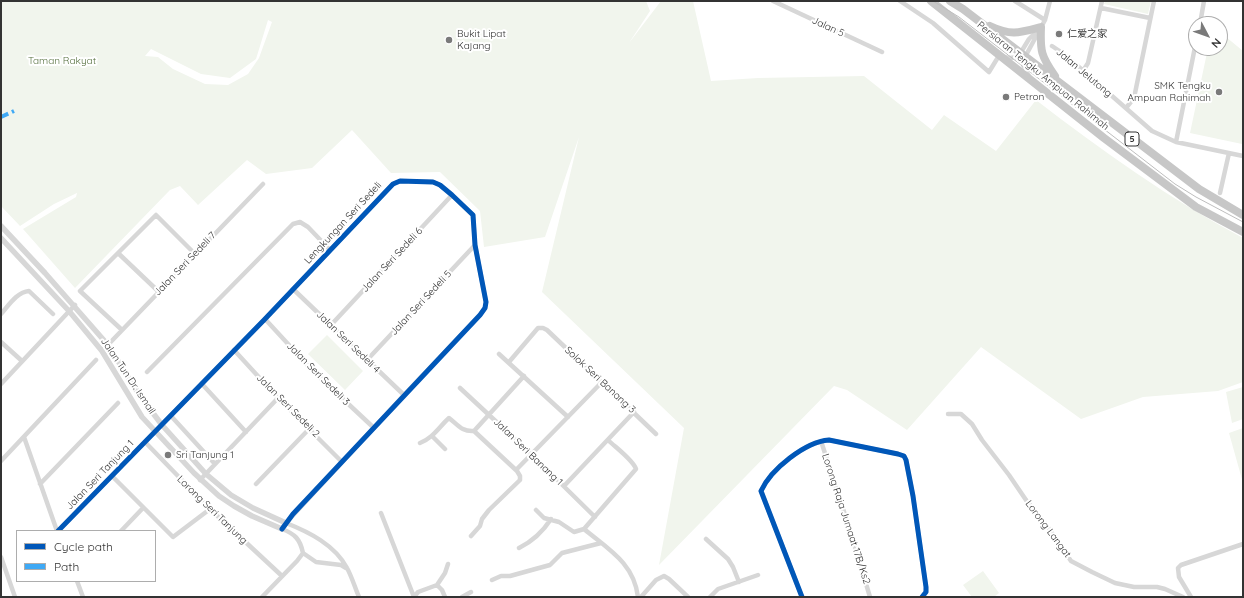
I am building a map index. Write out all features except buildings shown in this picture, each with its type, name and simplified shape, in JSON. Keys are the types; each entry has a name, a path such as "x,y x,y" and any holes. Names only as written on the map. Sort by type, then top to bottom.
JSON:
{"highway":[{"name":"Persiaran Tengku Ampuan Rahimah","path":"931,1 1104,138 1196,207 1243,232"},
{"name":"Persiaran Tengku Ampuan Rahimah","path":"950,1 963,9 1199,189 1243,215"},
{"path":"963,9 1001,31 1008,33 1020,32 1043,23 1040,47 1042,56 1059,82"}],"street":[{"name":"Jalan 5","path":"773,1 882,52"},
{"path":"900,1 933,23 989,72 1002,56 1015,58 1022,55 1043,23 1050,1"},
{"path":"1015,1 1043,23"},
{"path":"1083,71 1088,63 1102,1"},
{"path":"1126,108 1134,98 1154,1"},
{"path":"1201,16 1204,1"},
{"path":"1101,8 1150,18"},
{"name":"Jalan Jelutong","path":"1052,46 1064,54 1152,131 1176,142 1243,156"},
{"path":"1022,55 1023,65 1032,80"},
{"path":"1176,142 1193,56"},
{"path":"1220,193 1229,153"},
{"name":"Lengkungan Seri Sedeli","path":"155,431 265,319 392,184 400,181 433,182 440,185 473,214 475,245 486,302 485,308 286,524"},
{"name":"Jalan Seri Sedeli 7","path":"102,351 263,184"},
{"name":"Jalan Seri Sedeli 6","path":"331,325 452,195"},
{"path":"122,330 80,291 156,215 195,254"},
{"path":"147,372 293,224 300,222 330,250"},
{"name":"Jalan Tun Dr. Ismail","path":"1,226 108,345 140,396 162,425 206,474 231,495 253,508 286,524"},
{"path":"2,240 8,234"},
{"name":"Jalan Tun Dr. Ismail","path":"2,240 69,312 102,351 142,417 200,480 234,506 252,516 282,529"},
{"name":"Jalan Seri Sedeli 5","path":"367,360 475,245"},
{"path":"118,253 159,292"},
{"name":"Jalan Seri Sedeli 4","path":"293,289 404,395"},
{"path":"1,314 17,296 23,292 29,292 53,314"},
{"path":"1,384 74,306"},
{"name":"Jalan Seri Sedeli 3","path":"265,319 312,370 374,428"},
{"name":"Solok Seri Banang 3","path":"509,362 538,328 543,328 547,330 656,434"},
{"path":"1,342 22,361"},
{"name":"Jalan Seri Sedeli 2","path":"234,350 278,398 310,428 342,462"},
{"path":"499,354 568,417"},
{"path":"1,461 96,360"},
{"path":"420,443 432,436 449,418 463,430 467,432 474,431 524,376"},
{"path":"516,470 601,383"},
{"path":"202,384 246,432"},
{"name":"Jalan Seri Banang 1","path":"460,388 531,454 595,517"},
{"path":"200,480 278,398"},
{"path":"40,484 118,403"},
{"path":"564,486 634,412"},
{"name":"Lorong Langat","path":"948,414 961,414 972,424 1026,500 1046,523 1071,561 1115,583 1134,587 1157,587 1183,597"},
{"path":"171,416 215,464"},
{"path":"256,484 310,428"},
{"name":"Jalan Seri Tanjung 1","path":"59,530 155,431"},
{"path":"471,536 480,526 482,519 489,510 520,480 520,476 516,470 474,431"},
{"path":"432,436 445,449"},
{"path":"24,437 58,530"},
{"path":"536,510 544,518 559,522 574,532 584,530 636,470 635,466 608,440"},
{"path":"802,597 761,491 766,482 788,459 800,450 820,441 829,440 904,456 913,496 926,587 926,592 922,597"},
{"name":"Lorong Raja Jumaat 17B/Ks2","path":"820,441 848,521 870,597"},
{"name":"Lorong Seri Tanjung","path":"145,442 210,509 282,576"},
{"path":"112,476 173,537 210,509"},
{"path":"122,530 143,508"},
{"path":"381,513 414,597 418,592 437,585 445,573 448,564"},
{"path":"519,548 530,543 541,533 551,520"},
{"path":"348,569 341,565 316,562 303,553 300,542 293,533 282,529 286,524 303,530 318,538 332,549 348,569 358,596"},
{"path":"584,530 615,554 630,572 638,597"},
{"path":"706,539 734,566 739,582"},
{"path":"492,580 501,576 510,576 539,568 550,564 562,553 601,543"},
{"path":"1190,597 1178,577 1178,568 1181,565 1185,562 1243,544"},
{"path":"262,597 303,553"},
{"path":"1,557 15,597"},
{"path":"710,597 718,589 758,575"},
{"path":"641,597 656,580 664,576 688,597"},
{"path":"78,582 83,597"},
{"path":"437,585 442,590 445,597"},
{"path":"462,597 471,592"}],"green space":[{"name":"Taman Rakyat","path":"1,1 646,1 650,11 629,43 661,1 693,1 711,81 758,78 864,76 932,130 944,115 996,151 1036,100 1137,174 1189,207 1243,238 1243,382 1218,391 1143,397 1081,419 981,347 907,430 847,390 834,386 659,565 684,428 542,292 579,137 545,237 484,247 480,211 440,172 391,173 352,130 312,168 266,174 247,160 198,205 180,186 170,190 75,288 23,229 76,197 77,193 54,204 20,226 1,206","holes":["268,20 272,22 259,58 248,74 228,85 205,84 173,69 158,57 145,56 151,49 201,74 230,78 256,59"]},
{"path":"1105,1 1151,1 1148,14 1104,4"},
{"name":"SMK Tengku Ampuan Rahimah","path":"1228,39 1243,51 1242,144 1190,133 1206,56 1228,56"},
{"path":"327,335 363,371 345,390 308,354"},
{"path":"1243,387 1243,419 1232,423 1226,392"},
{"path":"1243,428 1243,483 1229,433"},
{"path":"983,571 999,593 994,597 972,597 963,585"}],"tram line":[{"path":"933,1 959,17 1175,184 1243,222"}],"marked path":[{"path":"1,117 14,111"}],"cycle path":[{"path":"59,530 265,319 393,184 400,181 433,182 440,185 473,215 475,245 486,302 485,308 293,514 282,529"},
{"path":"802,597 761,491 772,474 790,458 810,446 829,440 904,456 913,496 926,587 926,592 922,597"}],"place":[{"name":"仁爱之家","path":"1059,34"},
{"name":"Bukit Lipat Kajang","path":"449,40"},
{"name":"SMK Tengku Ampuan Rahimah","path":"1219,92"},
{"name":"Petron","path":"1006,97"},
{"name":"Sri Tanjung 1","path":"168,455"}]}
